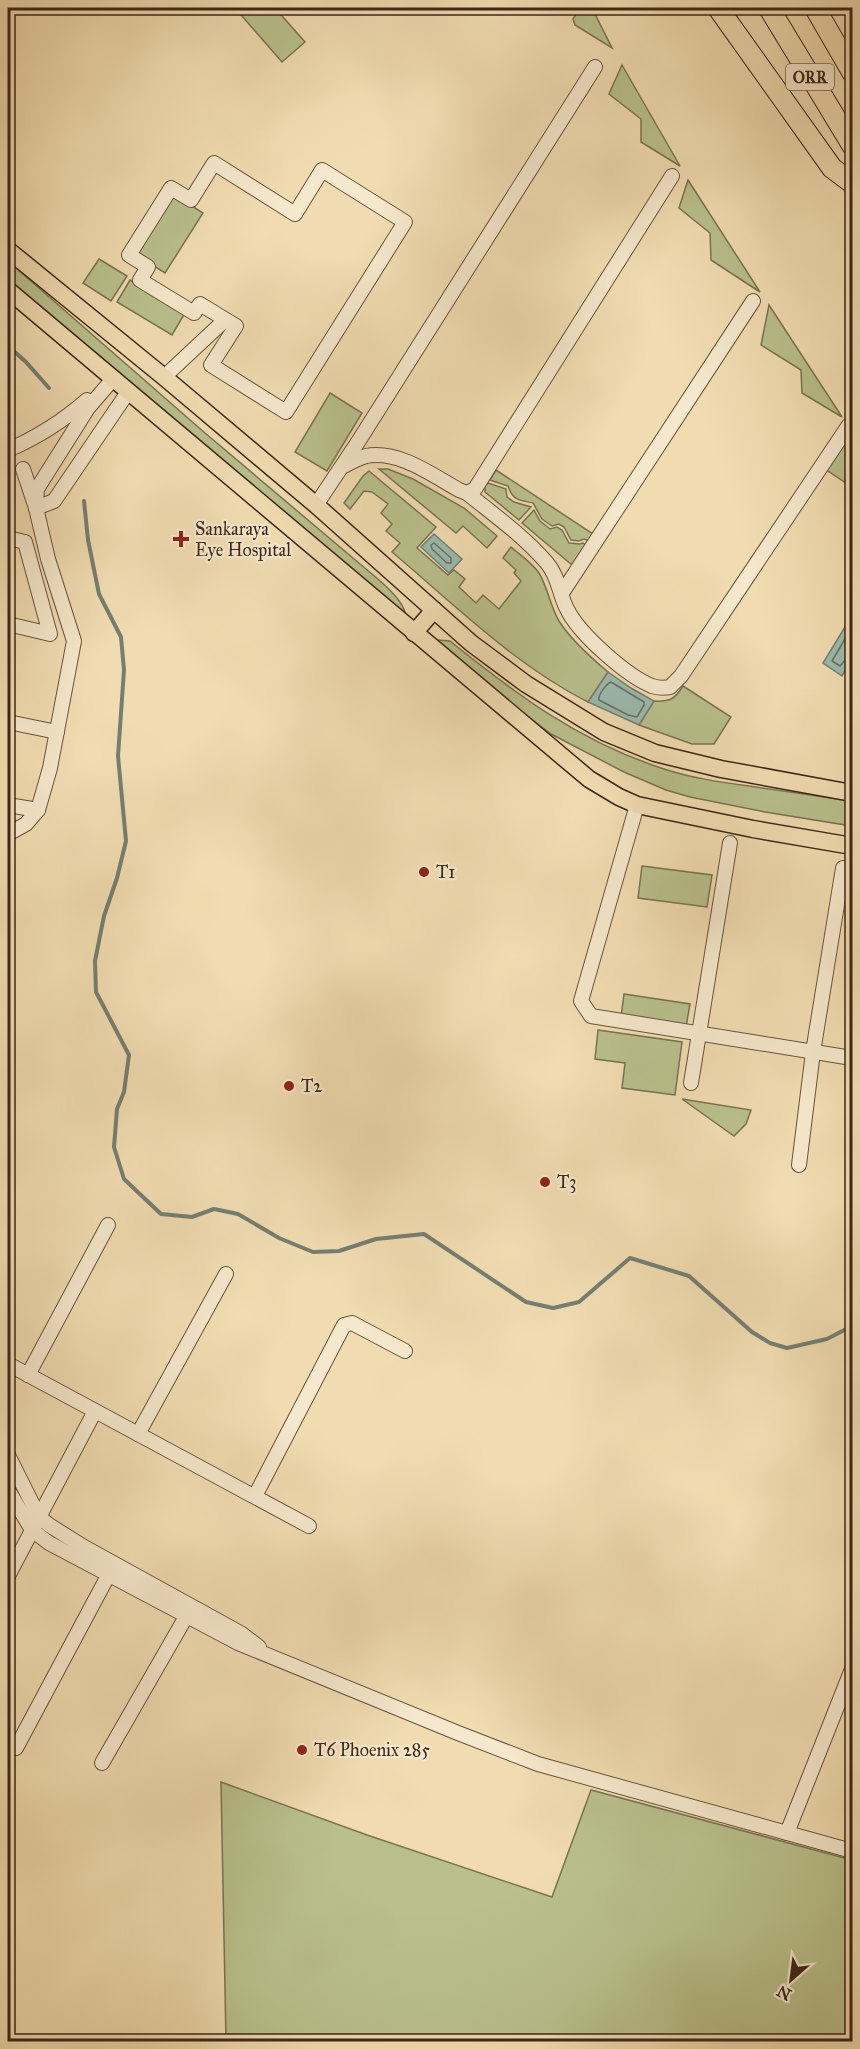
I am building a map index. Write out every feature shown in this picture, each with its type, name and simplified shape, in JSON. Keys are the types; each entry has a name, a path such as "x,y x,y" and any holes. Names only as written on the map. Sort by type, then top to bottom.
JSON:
{"highway":[{"path":"718,8 832,168 852,183"},
{"name":"ORR","path":"770,8 852,146"},
{"name":"ORR","path":"815,8 852,72"}],"main road":[{"path":"8,250 316,505 471,643 526,684 604,732 655,753 721,770 852,793"},
{"path":"8,290 589,779 619,798 637,805 753,829 852,846"},
{"path":"414,633 434,610"}],"street":[{"path":"316,505 595,67"},
{"path":"214,163 295,214 322,170 405,222 286,412 211,365 236,326 225,320 200,304 194,313 140,280 148,267 129,255 171,188 191,200 214,163"},
{"path":"467,493 482,480 672,176"},
{"path":"562,593 753,302"},
{"path":"164,377 225,320"},
{"path":"8,450 33,439 67,418 111,377"},
{"path":"36,508 37,489 88,408 111,377"},
{"path":"36,508 54,501 128,392"},
{"path":"342,467 364,456 394,457 467,493 507,525 548,563 556,577 567,610 580,628 610,657 654,687 670,687 681,676 849,425"},
{"path":"8,834 26,824 38,810 50,768 74,641 23,469"},
{"path":"42,481 60,492"},
{"path":"8,538 25,542 50,634"},
{"path":"8,624 74,641"},
{"path":"8,722 57,732"},
{"path":"8,805 38,810"},
{"path":"637,805 581,1001 591,1016 852,1058"},
{"path":"691,1083 730,843"},
{"path":"799,1165 813,1052 843,868"},
{"path":"28,1375 108,1225"},
{"path":"138,1434 226,1274"},
{"path":"255,1496 344,1325 352,1323 405,1352"},
{"path":"8,1364 309,1526"},
{"path":"8,1576 95,1411"},
{"path":"8,1455 39,1516 49,1525 189,1611"},
{"path":"8,1490 32,1530 49,1543 109,1574 242,1634 272,1657 355,1693 537,1764 852,1851"},
{"path":"16,1748 109,1574"},
{"path":"102,1763 189,1611"},
{"path":"787,1833 852,1669"}],"green space":[{"path":"235,8 275,8 305,42 282,62"},
{"path":"580,8 592,8 612,48 575,25 573,19"},
{"path":"622,65 680,166 641,142 641,119 609,94"},
{"path":"688,180 760,292 711,260 710,233 679,208"},
{"path":"173,194 203,213 165,273 135,254"},
{"path":"99,259 127,276 111,301 83,283"},
{"path":"8,261 205,433 379,580 398,599 405,612 402,616 8,280"},
{"path":"130,280 185,313 172,335 117,302"},
{"path":"769,305 842,417 802,393 801,370 761,345"},
{"path":"330,393 362,413 327,471 295,452"},
{"path":"843,441 852,448 852,487 825,469"},
{"path":"379,469 388,469 413,479 464,508 497,536 487,548 463,526 456,533"},
{"path":"496,470 593,534 589,541 571,540 564,527 559,524 552,526 542,519 533,503 517,499 512,495 508,486 490,480"},
{"path":"369,471 436,527 417,548 448,575 454,570 465,579 459,587 476,603 483,595 499,609 521,581 514,573 516,570 503,558 511,547 533,566 542,579 556,615 564,628 581,648 608,672 588,702 561,687 511,652 392,552 400,543 386,531 392,524 381,513 388,504 372,492 364,491 350,509 344,503"},
{"path":"488,483 506,489 507,497 514,502 531,507 519,520 485,492 485,486"},
{"path":"534,510 540,521 550,529 557,527 562,530 569,543 583,543 587,546 572,565 522,523"},
{"path":"438,640 450,641 525,698 577,731 633,758 695,777 852,801 852,826 690,797 666,790 624,772 551,734 432,644"},
{"path":"683,686 731,717 714,744 692,744 639,725 654,701 672,699"},
{"path":"642,866 712,875 707,907 638,898"},
{"path":"624,994 690,1004 686,1027 621,1017"},
{"path":"598,1030 682,1042 675,1095 622,1088 625,1063 595,1059"},
{"path":"682,1099 751,1110 746,1124 734,1136"},
{"path":"221,1782 367,1835 552,1897 591,1790 852,1860 852,2041 226,2041"}],"water":[{"path":"434,534 462,559 449,573 421,547"},
{"path":"851,617 852,659 842,676 823,663"},
{"path":"608,672 654,701 639,725 588,702"}],"waterway":[{"path":"8,346 49,388"},
{"path":"84,501 88,540 99,594 121,637 124,670 118,756 126,841 104,916 95,961 96,992 129,1055 124,1092 117,1109 114,1147 124,1179 161,1214 192,1217 214,1209 238,1214 279,1238 313,1252 339,1251 376,1239 424,1234 526,1302 553,1308 579,1302 630,1258 689,1276 752,1332 770,1343 787,1348 827,1339 852,1326"}],"place":[{"name":"Sankaraya Eye Hospital","path":"181,539"},
{"name":"T1","path":"424,872"},
{"name":"T2","path":"289,1086"},
{"name":"T3","path":"545,1182"},
{"name":"T6 Phoenix 285","path":"302,1750"}]}
